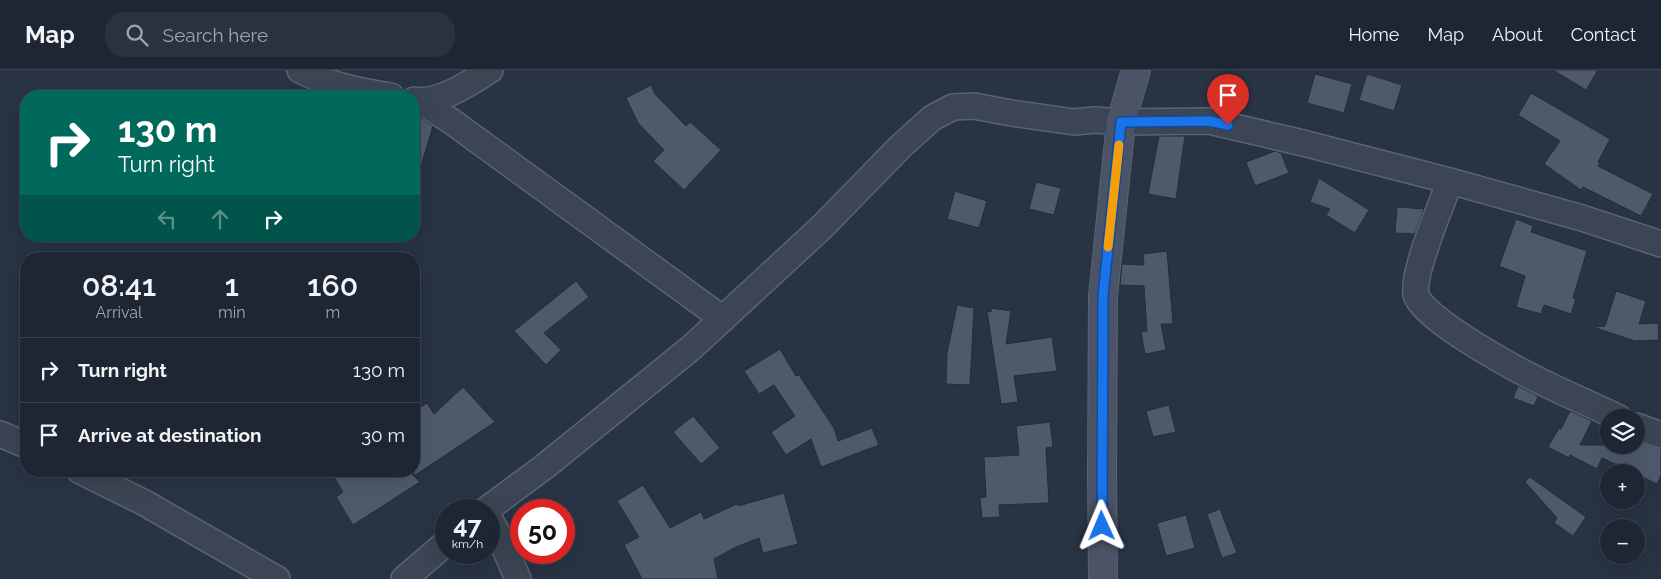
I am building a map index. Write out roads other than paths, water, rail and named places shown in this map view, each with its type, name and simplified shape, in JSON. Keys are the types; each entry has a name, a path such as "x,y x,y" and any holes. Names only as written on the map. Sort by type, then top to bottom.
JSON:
{"main road":[{"path":"1103,579 1103,296 1121,122 1136,70"}],"street":[{"path":"300,70 324,82 357,90"},
{"path":"420,99 439,96 464,87 490,70"},
{"path":"420,102 451,120 723,319"},
{"path":"500,500 544,467 690,348 822,227 900,147 932,118 953,107 974,106 1074,122 1094,120 1121,122 1209,121 1302,142 1450,181 1582,218 1661,244"},
{"path":"1450,181 1419,267 1416,294 1420,303 1455,333 1544,384 1600,409"},
{"path":"1645,429 1661,435"},
{"path":"0,434 20,442"},
{"path":"92,477 143,502 277,579"},
{"path":"500,538 518,579"},
{"path":"404,579 435,552"}]}
